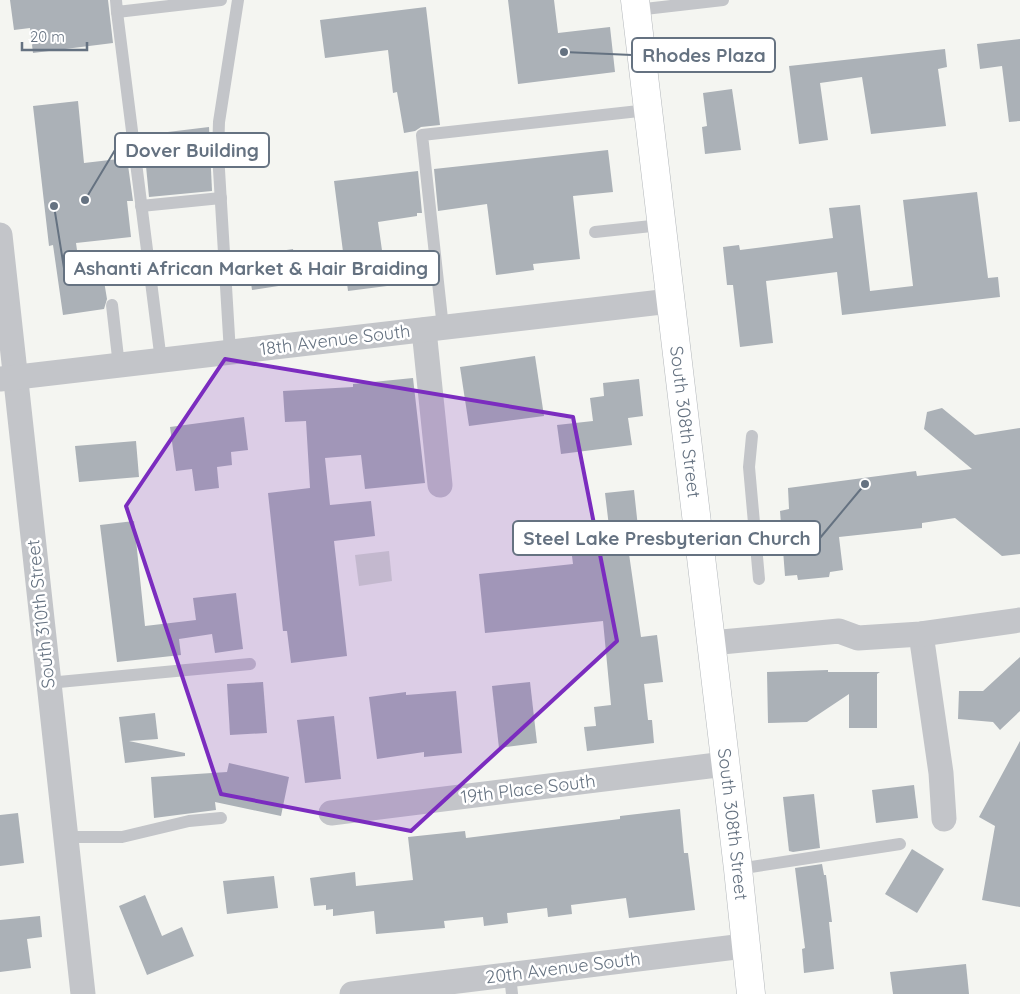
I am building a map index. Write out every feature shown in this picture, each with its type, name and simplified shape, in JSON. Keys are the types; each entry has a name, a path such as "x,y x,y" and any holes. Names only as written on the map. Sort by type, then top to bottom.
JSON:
{"street":[{"name":"South 308th Street","path":"635,5 738,870 750,994"},
{"name":"South 310th Street","path":"0,235 8,379 48,683 83,994"},
{"name":"18th Avenue South","path":"8,379 670,301"},
{"path":"433,329 440,485"},
{"path":"711,643 839,631 858,638 921,634 1020,620"},
{"path":"921,634 941,773 944,819"},
{"name":"19th Place South","path":"331,813 725,764"},
{"name":"20th Avenue South","path":"352,994 511,984 744,946"}],"lane":[{"path":"160,361 117,6 222,0"},
{"path":"230,352 226,319 222,198 218,152 220,122 238,0"},
{"path":"635,5 723,0"},
{"path":"433,329 422,135 648,110"},
{"path":"141,206 222,198"},
{"path":"595,232 661,225"},
{"path":"112,305 119,366"},
{"path":"752,436 748,467 759,579"},
{"path":"48,683 250,664"},
{"path":"66,837 122,838 189,821 221,818"},
{"path":"738,870 900,844"}],"highlighted area":[{"path":"225,359 573,417 617,641 411,831 221,794 126,506"}],"shaded area":[{"path":"389,551 392,581 359,586 355,555"}],"building":[{"path":"10,0 108,0 113,43 33,53 30,28 14,30"},
{"path":"508,0 554,0 558,33 610,27 615,72 518,84"},
{"path":"426,7 440,125 421,127 415,131 404,133 397,92 393,93 388,50 325,58 320,20"},
{"path":"1020,39 1020,121 1009,122 1002,66 980,69 977,44"},
{"path":"945,49 947,67 938,69 946,126 871,134 862,77 820,83 828,140 799,144 789,66"},
{"path":"732,89 741,150 705,154 702,127 707,126 703,93"},
{"path":"78,101 84,163 127,158 133,201 127,201 131,237 76,243 81,278 103,275 107,299 104,309 63,315 53,245 49,246 33,106"},
{"path":"209,127 212,191 149,197 143,135"},
{"path":"608,150 613,192 573,196 580,259 533,264 534,270 496,275 487,204 438,211 434,169"},
{"path":"418,171 422,213 417,213 417,216 378,222 387,286 348,291 334,181"},
{"path":"977,192 988,278 998,277 1000,297 842,315 837,272 766,281 773,343 740,347 733,285 727,285 723,247 739,245 740,250 833,238 829,208 860,205 870,291 913,286 903,200"},
{"path":"293,249 298,283 252,290 247,256"},
{"path":"535,356 544,416 469,426 460,367"},
{"path":"413,378 425,483 365,489 361,455 325,458 330,505 371,501 375,536 334,541 347,656 291,663 287,631 283,631 268,493 310,488 306,421 285,422 283,391 353,387 353,384"},
{"path":"639,379 643,416 628,418 632,445 561,454 557,425 593,421 590,398 604,396 603,383"},
{"path":"942,408 975,435 1020,428 1020,554 1002,556 955,518 922,523 922,528 839,537 843,570 830,572 829,577 798,580 797,575 785,576 780,511 789,509 788,488 916,471 917,476 972,469 924,429 927,412"},
{"path":"244,417 248,450 231,452 232,465 217,467 219,488 195,491 192,469 176,471 170,427"},
{"path":"136,441 139,477 79,482 75,446"},
{"path":"634,490 640,546 628,547 641,637 657,635 663,682 644,684 648,720 652,720 654,743 587,751 584,727 596,726 594,707 611,705 603,621 485,633 479,574 573,564 570,540 610,535 605,493"},
{"path":"134,521 145,626 196,620 193,598 236,593 243,649 215,653 212,634 179,639 181,655 117,662 100,525"},
{"path":"1020,657 1020,711 1000,730 993,722 958,719 959,691 983,691"},
{"path":"828,670 828,672 880,672 877,674 877,728 849,728 849,694 807,722 768,723 767,672"},
{"path":"263,682 267,733 230,735 227,684"},
{"path":"530,682 537,743 499,748 492,686"},
{"path":"456,691 462,753 424,757 424,752 377,759 369,697 406,692 406,695"},
{"path":"155,713 158,739 129,741 185,753 185,756 125,763 119,717"},
{"path":"334,716 341,779 305,783 297,720"},
{"path":"1020,741 1020,907 982,900 995,826 979,817"},
{"path":"229,763 289,777 281,816 215,802 216,810 154,818 151,777 227,772"},
{"path":"914,785 918,818 876,823 872,790"},
{"path":"814,794 820,848 789,851 783,797"},
{"path":"680,809 684,853 688,853 695,910 629,918 626,898 571,905 572,914 548,917 547,908 507,913 508,923 484,926 483,917 444,921 445,928 376,934 374,911 333,916 333,909 326,910 326,905 314,906 310,878 355,872 356,886 413,880 408,837 465,831 466,838 620,819 620,816"},
{"path":"18,813 24,863 0,866 0,815"},
{"path":"912,849 944,869 917,913 885,894"},
{"path":"822,864 824,875 826,875 832,922 829,922 834,969 804,973 802,949 805,948 795,868"},
{"path":"274,876 278,908 227,914 223,881"},
{"path":"145,895 162,936 182,927 194,956 147,975 119,906"},
{"path":"40,916 42,937 27,939 31,968 0,972 0,920"},
{"path":"966,964 969,994 893,994 890,972"}],"place":[{"name":"Rhodes Plaza","path":"564,52"},
{"name":"Dover Building","path":"85,200"},
{"name":"Ashanti African Market & Hair Braiding","path":"54,206"},
{"name":"Steel Lake Presbyterian Church","path":"865,484"}]}
